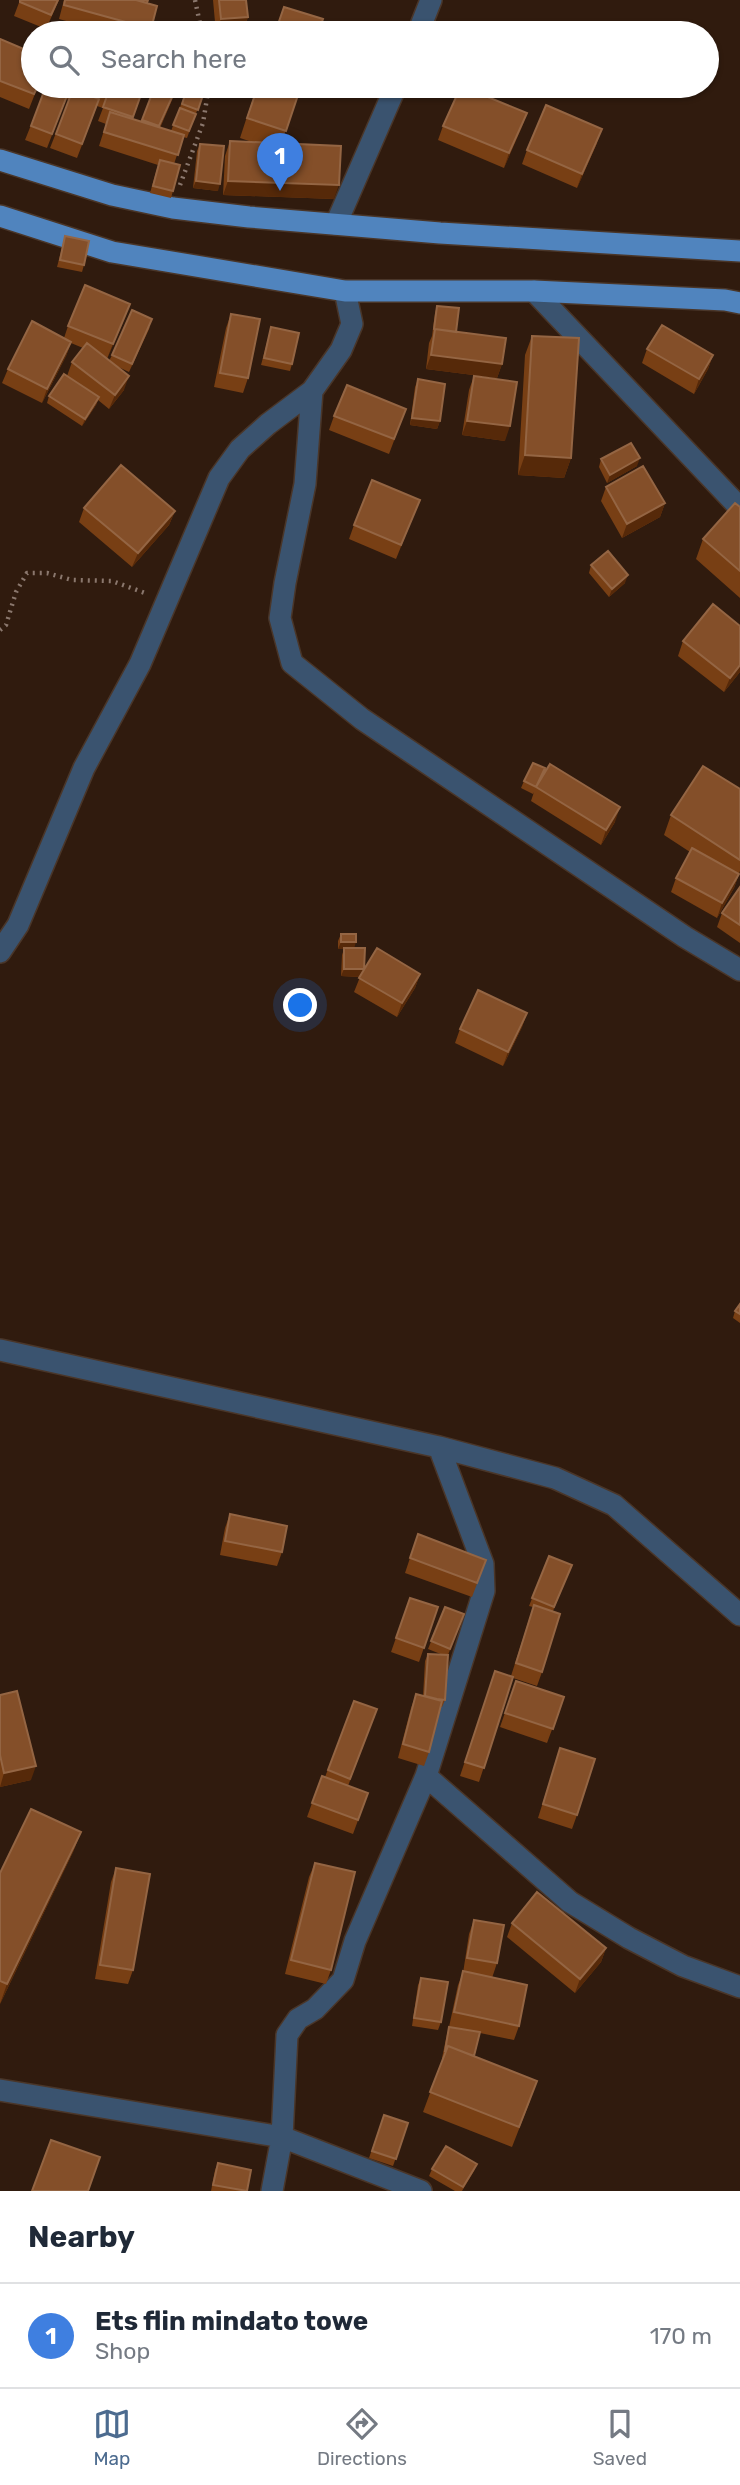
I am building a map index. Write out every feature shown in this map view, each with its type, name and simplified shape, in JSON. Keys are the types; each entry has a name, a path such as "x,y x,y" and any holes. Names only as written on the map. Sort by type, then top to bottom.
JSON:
{"main road":[{"path":"0,160 112,195 173,208 336,225 740,251"},
{"path":"0,216 111,252 345,291 534,291 725,300 740,303"}],"street":[{"path":"423,21 431,0"},
{"path":"336,225 391,98"},
{"path":"0,952 18,925 84,768 140,664 219,478 240,449 312,391 341,350 352,324 345,291"},
{"path":"534,291 740,508"},
{"path":"312,391 305,484 280,618 292,663 362,719 685,937 740,970"},
{"path":"0,1350 439,1447 555,1478 614,1505 740,1615"},
{"path":"271,2191 282,2137 287,2035 298,2019 315,2010 343,1980 355,1941 426,1776 471,1639 484,1584 483,1564 439,1447"},
{"path":"426,1776 570,1902 629,1938 683,1966 740,1987"},
{"path":"0,2090 282,2137 421,2191"}],"path":[{"path":"195,0 199,21"},
{"path":"173,208 188,159 203,123 207,98"},
{"path":"0,630 6,625 16,592 27,573 47,573 72,580 112,582 165,602"}],"building":[{"path":"20,0 58,0 51,15"},
{"path":"65,0 136,0 157,6 153,21 122,21 64,5"},
{"path":"219,0 246,0 248,17 221,19"},
{"path":"284,7 323,19 322,21 279,21"},
{"path":"0,39 21,48 21,89 0,81"},
{"path":"42,98 66,98 52,134 31,126"},
{"path":"70,98 99,99 82,144 56,134"},
{"path":"106,98 140,98 133,117 103,107"},
{"path":"150,98 172,98 159,126 142,120"},
{"path":"184,98 202,98 198,110 182,104"},
{"path":"254,98 297,98 286,131 247,118"},
{"path":"456,98 490,98 527,113 509,153 443,126"},
{"path":"546,105 602,129 582,174 527,150"},
{"path":"180,108 196,114 189,131 173,125"},
{"path":"110,112 184,135 178,155 104,132"},
{"path":"230,141 341,146 339,185 228,181"},
{"path":"200,144 224,146 220,184 196,181"},
{"path":"160,160 180,165 173,191 153,186"},
{"path":"65,236 89,241 84,265 60,260"},
{"path":"85,285 130,304 113,344 68,326"},
{"path":"437,306 459,308 456,332 434,329"},
{"path":"132,310 152,319 132,364 112,355"},
{"path":"231,314 260,319 248,378 220,373"},
{"path":"32,321 71,342 47,389 8,369"},
{"path":"662,325 713,355 699,379 647,349"},
{"path":"271,327 299,333 292,364 264,358"},
{"path":"435,329 506,338 502,364 431,355"},
{"path":"532,336 579,338 571,458 525,455"},
{"path":"87,343 129,376 115,395 72,362"},
{"path":"64,374 99,397 85,419 49,396"},
{"path":"474,376 517,382 510,426 467,421"},
{"path":"418,379 445,384 440,421 412,418"},
{"path":"347,385 406,409 394,439 334,416"},
{"path":"631,443 640,458 610,475 601,459"},
{"path":"121,465 175,511 138,553 84,508"},
{"path":"643,466 665,503 627,524 606,487"},
{"path":"372,480 420,500 401,545 354,525"},
{"path":"735,503 740,507 740,571 703,539"},
{"path":"608,551 628,575 612,589 591,565"},
{"path":"713,604 740,626 740,665 730,678 683,641"},
{"path":"533,763 545,768 536,787 524,781"},
{"path":"550,764 620,807 606,830 536,787"},
{"path":"703,766 740,789 740,860 671,815"},
{"path":"692,848 739,874 722,903 676,878"},
{"path":"740,887 740,925 722,913"},
{"path":"341,934 356,934 356,942 341,942"},
{"path":"344,948 365,948 364,969 344,969"},
{"path":"377,948 420,974 402,1003 359,978"},
{"path":"478,990 527,1013 508,1052 460,1029"},
{"path":"230,1514 287,1526 282,1552 225,1541"},
{"path":"418,1534 486,1560 477,1583 410,1558"},
{"path":"549,1556 572,1565 554,1607 532,1598"},
{"path":"410,1598 438,1607 424,1648 396,1638"},
{"path":"534,1605 560,1614 542,1672 516,1663"},
{"path":"445,1607 464,1614 450,1649 431,1641"},
{"path":"428,1654 448,1655 445,1700 425,1696"},
{"path":"495,1671 513,1677 484,1768 465,1762"},
{"path":"516,1681 564,1697 553,1729 505,1713"},
{"path":"17,1691 36,1766 4,1773 0,1755 0,1695"},
{"path":"416,1694 442,1701 429,1752 403,1744"},
{"path":"354,1701 377,1709 350,1779 328,1770"},
{"path":"560,1748 595,1759 577,1815 543,1804"},
{"path":"322,1776 368,1793 358,1820 312,1803"},
{"path":"31,1809 81,1832 7,1984 0,1981 0,1873"},
{"path":"315,1863 355,1872 331,1970 291,1960"},
{"path":"116,1868 150,1874 133,1970 100,1965"},
{"path":"537,1892 606,1948 580,1979 512,1923"},
{"path":"474,1920 504,1925 497,1963 467,1958"},
{"path":"463,1971 527,1985 519,2026 454,2012"},
{"path":"421,1978 448,1982 441,2022 414,2018"},
{"path":"449,2027 480,2032 474,2056 448,2046 445,2051"},
{"path":"448,2046 537,2081 519,2127 430,2092"},
{"path":"384,2115 408,2123 396,2159 372,2151"},
{"path":"51,2140 100,2157 88,2191 32,2191"},
{"path":"446,2146 477,2164 463,2187 432,2169"},
{"path":"218,2163 251,2170 247,2191 213,2185"}],"place":[{"name":"Ets flin mindato towe","path":"280,191"}]}
